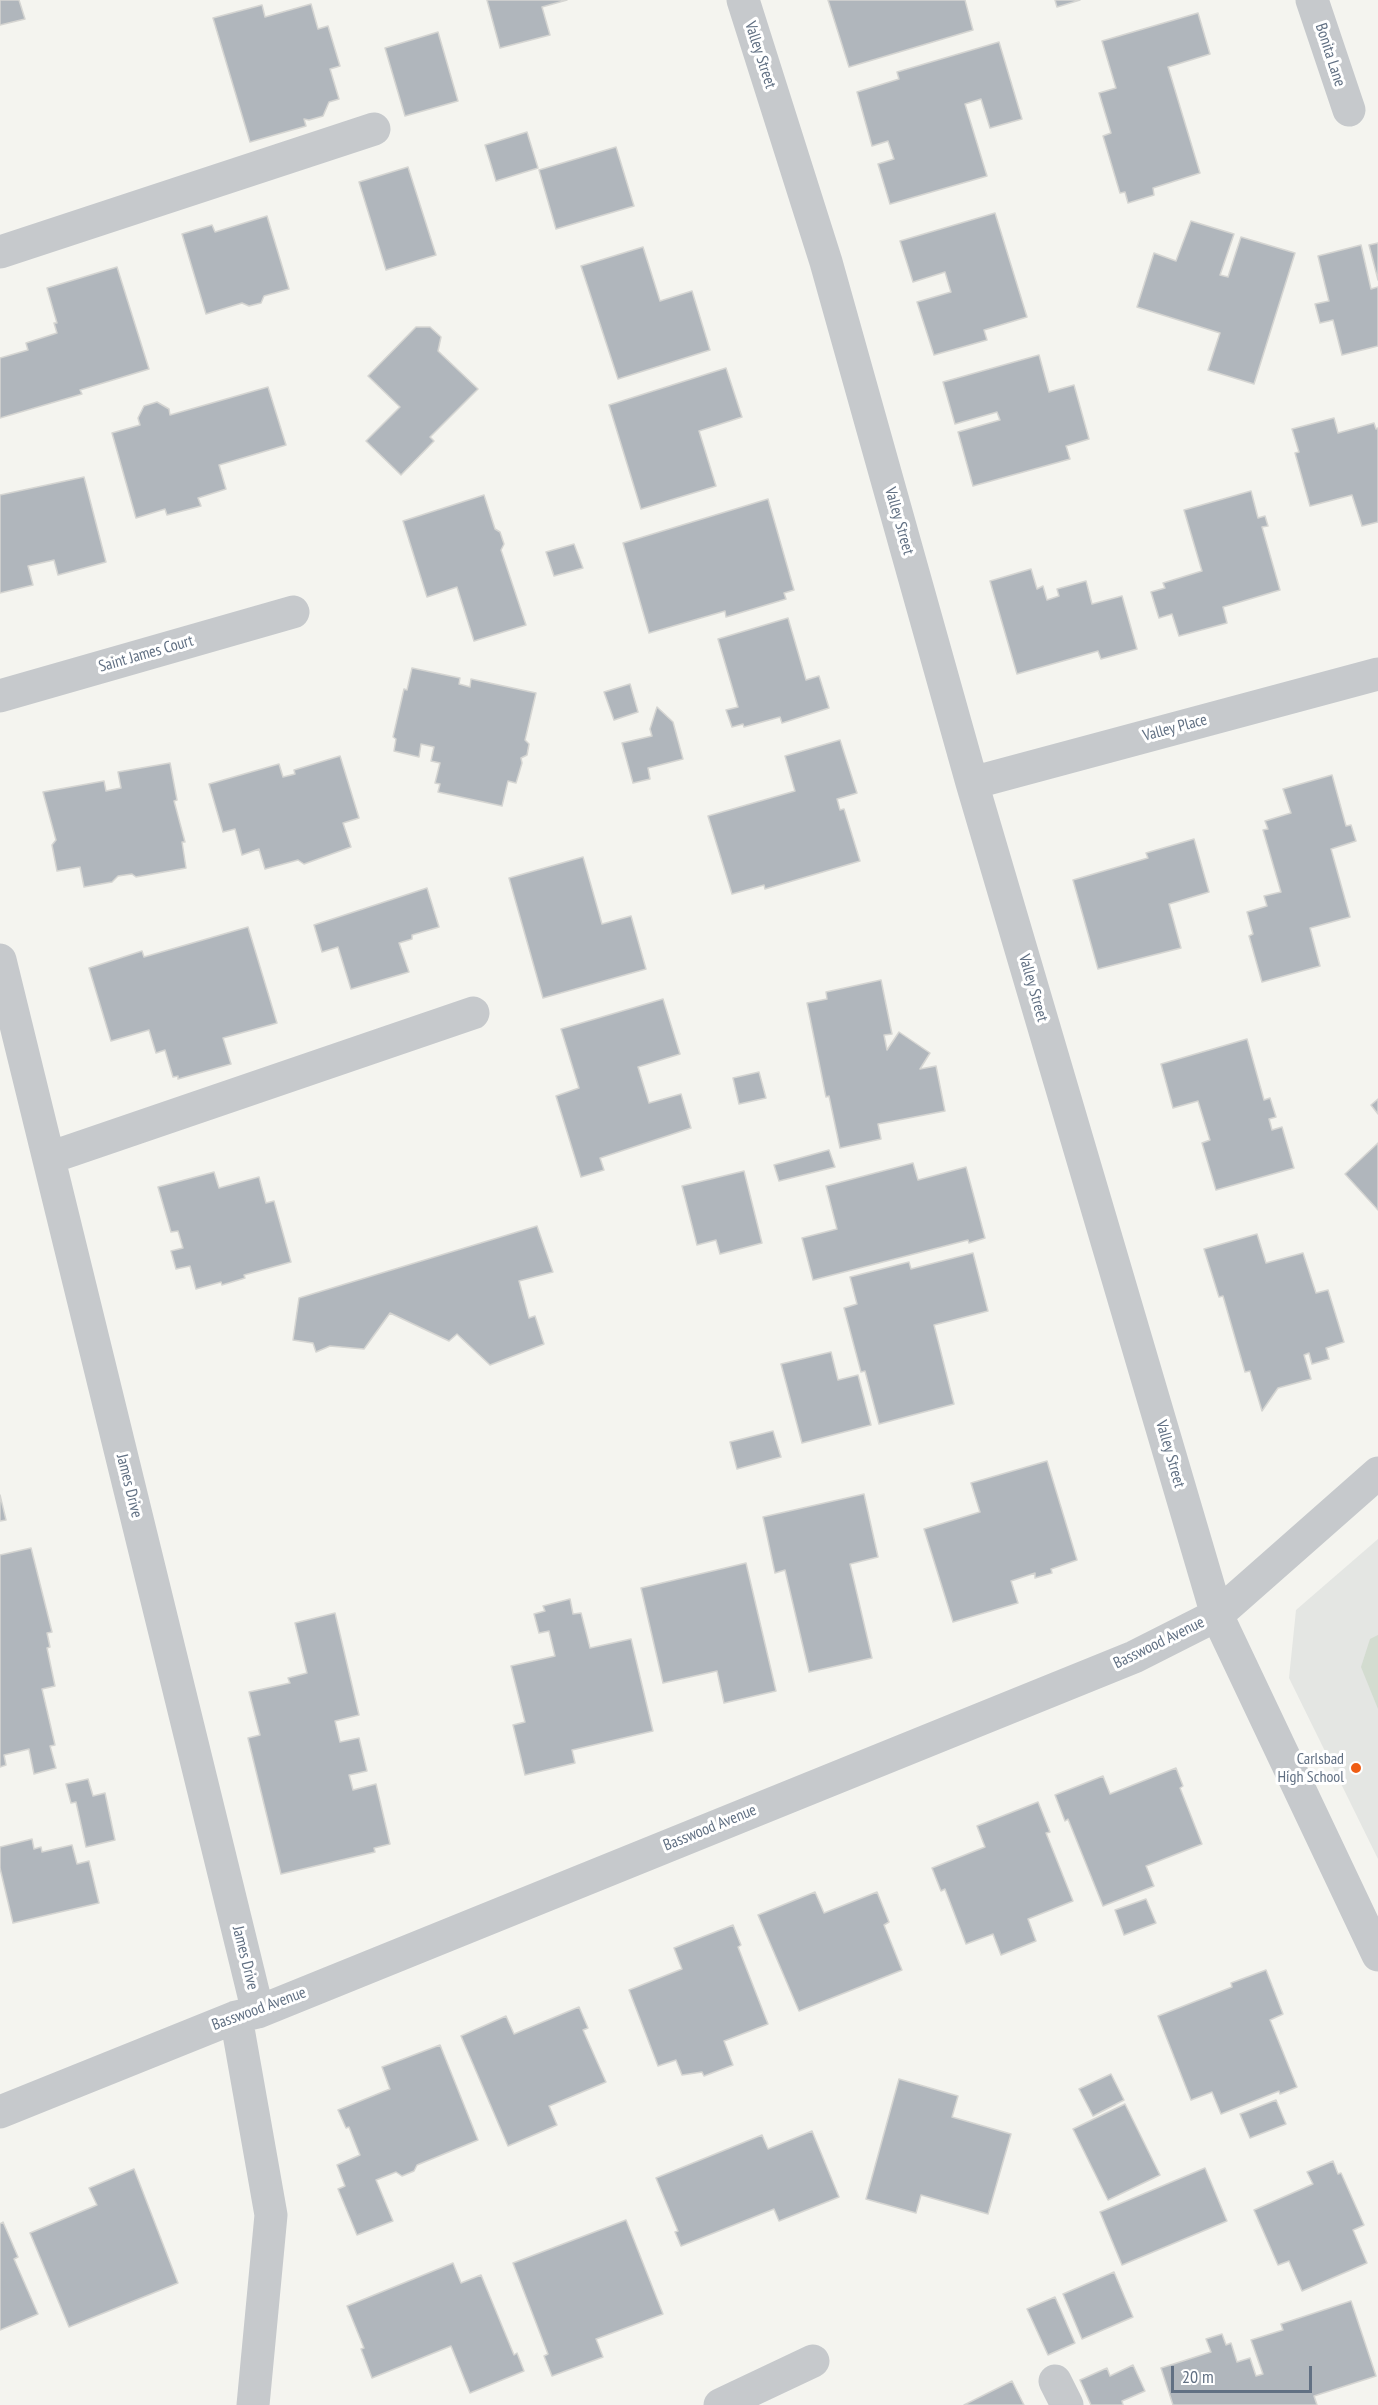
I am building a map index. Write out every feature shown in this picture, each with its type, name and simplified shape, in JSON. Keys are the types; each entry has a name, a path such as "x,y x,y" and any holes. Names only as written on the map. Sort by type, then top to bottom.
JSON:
{"street":[{"name":"Valley Street","path":"743,0 826,262 972,783 1217,1615 1378,1955"},
{"name":"Bonita Lane","path":"1312,0 1348,110"},
{"path":"0,252 374,129"},
{"name":"Saint James Court","path":"0,696 293,612"},
{"name":"Valley Place","path":"972,783 1378,674"},
{"name":"James Drive","path":"0,960 49,1158 247,2014 271,2215 253,2405"},
{"path":"49,1158 473,1013"},
{"name":"Basswood Avenue","path":"0,2112 1134,1657 1217,1615 1378,1473"},
{"path":"720,2405 813,2361"}],"shaded area":[{"name":"Carlsbad High School","path":"1378,1539 1378,1859 1289,1678 1296,1610"},
{"path":"1378,1635 1378,1709 1361,1667 1370,1639"}],"building":[{"path":"0,0 19,0 25,19 0,25"},
{"path":"487,0 567,0 542,7 550,35 500,48"},
{"path":"828,0 965,0 973,30 849,67"},
{"path":"1055,0 1080,0 1057,7"},
{"path":"311,4 318,29 328,26 340,66 330,69 339,99 329,102 323,116 304,119 306,126 250,142 213,18 262,5 265,17"},
{"path":"1198,13 1210,54 1168,67 1200,173 1153,188 1154,195 1128,203 1125,192 1120,193 1103,136 1111,133 1099,93 1116,88 1102,41"},
{"path":"438,32 458,101 405,116 385,48"},
{"path":"999,42 1022,119 990,128 981,99 965,104 987,176 890,204 878,164 894,159 888,141 872,146 857,92 899,79 897,72"},
{"path":"527,132 538,168 496,181 485,145"},
{"path":"616,147 634,206 556,229 539,170"},
{"path":"408,167 436,255 386,270 359,182"},
{"path":"995,213 1027,317 984,330 987,340 934,355 917,302 951,292 945,272 913,282 900,241"},
{"path":"267,216 289,289 264,296 261,303 249,306 242,303 206,314 182,234 212,225 215,232"},
{"path":"1191,221 1234,234 1220,275 1228,277 1241,237 1295,253 1254,384 1208,370 1220,333 1137,307 1154,253 1176,261"},
{"path":"1378,243 1378,280 1369,245"},
{"path":"1361,245 1371,289 1378,287 1378,346 1342,355 1333,320 1320,323 1315,304 1329,301 1318,256"},
{"path":"643,247 660,301 692,291 710,350 618,379 581,266"},
{"path":"117,267 149,369 80,390 82,394 0,418 0,358 28,350 26,343 57,333 54,323 57,323 47,288"},
{"path":"416,327 430,327 441,337 438,351 478,389 430,437 434,441 401,475 366,441 400,407 368,376"},
{"path":"1039,355 1049,392 1074,385 1089,439 1066,446 1070,459 973,486 958,432 1000,420 997,412 955,424 943,382"},
{"path":"726,368 742,417 699,431 716,486 641,509 609,405"},
{"path":"268,387 286,445 219,465 226,489 198,498 201,506 167,515 165,509 136,518 112,433 140,425 138,418 144,406 157,402 169,409 170,415"},
{"path":"1334,418 1338,433 1374,423 1376,429 1378,428 1378,522 1362,526 1352,495 1310,506 1295,453 1299,452 1292,429"},
{"path":"84,477 106,562 58,575 54,560 28,566 33,585 0,593 0,495"},
{"path":"1251,491 1258,518 1265,516 1268,526 1262,527 1280,590 1223,607 1227,623 1179,636 1172,614 1159,618 1151,592 1165,588 1163,583 1202,571 1184,510"},
{"path":"484,495 495,529 500,532 504,544 501,550 526,625 474,641 457,587 427,597 403,521"},
{"path":"768,499 794,590 784,593 786,599 726,617 725,611 649,633 623,543"},
{"path":"574,544 583,568 554,576 546,552"},
{"path":"1031,569 1037,589 1043,586 1047,600 1059,596 1057,589 1086,581 1092,604 1122,596 1137,649 1101,659 1098,651 1017,674 990,581"},
{"path":"788,618 806,680 819,676 829,708 782,723 780,717 744,727 743,724 732,727 726,710 738,707 718,639"},
{"path":"412,668 460,678 459,684 470,687 471,679 536,693 525,740 529,744 527,755 521,758 522,763 516,783 508,781 502,806 438,792 440,784 435,783 440,763 431,761 434,747 421,744 419,757 394,751 396,739 393,737 404,689 407,690"},
{"path":"630,684 638,712 614,720 604,692"},
{"path":"657,707 673,722 683,759 648,768 650,779 633,783 622,743 652,736 650,729"},
{"path":"840,740 857,793 837,799 840,810 844,809 860,861 765,889 764,885 732,894 708,816 795,791 785,756"},
{"path":"340,756 359,818 343,823 351,847 304,864 298,860 265,869 259,849 242,855 235,829 223,832 209,784 279,764 283,777 295,774 294,770"},
{"path":"170,763 177,800 174,801 185,842 182,842 186,868 136,877 132,874 118,876 112,882 84,887 80,867 57,871 52,845 56,840 43,792 104,781 106,791 121,788 118,772"},
{"path":"1332,775 1346,826 1351,825 1356,841 1331,849 1350,917 1310,928 1320,966 1262,982 1249,936 1253,934 1247,912 1267,906 1264,896 1281,892 1263,830 1268,829 1265,821 1291,813 1283,789"},
{"path":"1194,839 1209,892 1169,904 1181,948 1098,969 1073,880 1148,858 1146,853"},
{"path":"583,857 602,924 631,916 646,969 543,998 509,878"},
{"path":"427,888 439,927 412,935 412,939 399,943 409,972 351,989 338,947 322,952 314,925"},
{"path":"248,927 277,1023 223,1038 231,1064 178,1079 178,1076 173,1077 165,1050 156,1053 149,1030 111,1041 89,968 142,951 144,957"},
{"path":"881,980 892,1034 884,1035 887,1050 899,1032 930,1053 920,1069 936,1066 945,1111 878,1124 881,1139 840,1148 829,1096 826,1097 807,1003 827,999 826,992"},
{"path":"663,999 680,1054 638,1067 649,1103 681,1094 691,1128 600,1158 604,1170 581,1177 556,1096 579,1088 561,1029"},
{"path":"1247,1039 1264,1100 1270,1098 1276,1117 1269,1119 1272,1130 1282,1127 1294,1168 1216,1190 1202,1143 1210,1140 1198,1101 1173,1108 1161,1064"},
{"path":"759,1072 766,1098 739,1104 733,1078"},
{"path":"1378,1099 1378,1114 1371,1105"},
{"path":"1378,1143 1378,1210 1345,1174"},
{"path":"829,1150 835,1167 779,1181 774,1165"},
{"path":"913,1163 918,1180 966,1167 985,1238 969,1243 968,1240 813,1280 802,1238 837,1229 826,1186"},
{"path":"744,1171 762,1243 720,1254 716,1240 697,1245 682,1186"},
{"path":"214,1172 219,1188 259,1177 266,1203 274,1201 291,1262 244,1275 245,1278 222,1285 221,1282 196,1289 190,1266 176,1269 171,1251 183,1248 178,1231 171,1232 158,1187"},
{"path":"537,1226 553,1272 519,1281 529,1318 535,1316 544,1344 490,1365 457,1334 449,1341 390,1313 364,1349 330,1346 316,1352 313,1343 293,1340 299,1298"},
{"path":"1257,1234 1266,1263 1303,1253 1316,1293 1328,1290 1344,1342 1326,1348 1329,1359 1312,1364 1309,1353 1304,1355 1311,1379 1278,1388 1262,1411 1250,1371 1245,1372 1223,1296 1219,1297 1204,1249"},
{"path":"973,1253 988,1311 934,1325 954,1404 879,1424 865,1371 861,1372 844,1308 857,1304 850,1277 909,1262 911,1269"},
{"path":"831,1352 838,1380 858,1375 871,1425 802,1443 781,1364"},
{"path":"773,1431 781,1457 737,1469 730,1442"},
{"path":"1047,1461 1077,1560 1051,1569 1052,1573 1035,1578 1035,1573 1011,1581 1018,1603 953,1622 924,1529 980,1512 971,1483"},
{"path":"864,1494 878,1557 850,1564 872,1658 809,1672 785,1570 775,1573 763,1517"},
{"path":"0,1495 6,1520 0,1521"},
{"path":"31,1548 52,1632 47,1633 50,1647 47,1648 55,1686 42,1689 55,1745 50,1746 56,1768 34,1774 29,1749 4,1755 6,1765 0,1767 0,1555"},
{"path":"746,1563 776,1691 724,1703 717,1671 663,1683 641,1588"},
{"path":"570,1599 573,1614 581,1613 590,1648 631,1639 653,1731 572,1750 575,1763 525,1775 513,1725 525,1722 511,1666 555,1656 549,1631 539,1633 534,1614 545,1611 543,1606"},
{"path":"335,1613 359,1715 335,1721 340,1742 359,1738 367,1771 349,1775 353,1790 376,1784 390,1844 374,1848 375,1852 281,1874 248,1738 260,1735 249,1692 290,1683 288,1678 307,1673 295,1623"},
{"path":"1176,1768 1183,1786 1180,1788 1202,1844 1146,1866 1154,1886 1103,1906 1068,1819 1065,1821 1055,1795 1103,1776 1110,1794"},
{"path":"88,1779 93,1796 105,1793 115,1840 86,1847 76,1802 71,1803 66,1784"},
{"path":"1038,1802 1050,1832 1046,1833 1073,1901 1028,1919 1036,1941 1001,1955 993,1934 966,1944 945,1889 941,1891 932,1868 985,1847 977,1826"},
{"path":"32,1839 34,1849 41,1847 42,1852 72,1845 77,1864 89,1861 99,1903 13,1923 0,1868 0,1847"},
{"path":"815,1892 824,1913 877,1892 889,1922 884,1925 902,1970 799,2011 758,1915"},
{"path":"1146,1899 1156,1923 1124,1935 1115,1910"},
{"path":"733,1925 741,1945 738,1947 768,2024 724,2041 733,2065 704,2076 702,2072 682,2075 676,2060 658,2066 629,1990 682,1969 674,1948"},
{"path":"1266,1970 1283,2014 1270,2020 1297,2087 1280,2094 1279,2091 1221,2114 1212,2092 1191,2100 1158,2016 1232,1987 1231,1983"},
{"path":"579,2007 588,2028 583,2030 606,2082 549,2106 557,2125 508,2146 461,2036 506,2016 514,2034"},
{"path":"440,2045 478,2140 417,2165 414,2171 402,2176 396,2172 376,2180 393,2221 357,2235 338,2189 345,2186 337,2165 360,2155 349,2127 346,2128 338,2110 390,2089 382,2067"},
{"path":"1111,2074 1124,2100 1093,2116 1079,2089"},
{"path":"899,2079 958,2096 952,2117 1011,2134 988,2214 921,2195 916,2213 866,2199"},
{"path":"1276,2100 1286,2124 1250,2138 1240,2114"},
{"path":"1125,2104 1160,2175 1108,2200 1073,2129"},
{"path":"812,2131 839,2197 779,2221 774,2209 681,2246 675,2232 678,2231 656,2178 762,2135 768,2149"},
{"path":"1333,2161 1338,2174 1341,2173 1364,2225 1353,2230 1367,2263 1302,2291 1289,2261 1278,2265 1254,2210 1313,2184 1307,2172"},
{"path":"1205,2168 1227,2221 1122,2265 1100,2212"},
{"path":"134,2169 178,2283 69,2327 30,2233 97,2205 89,2188"},
{"path":"626,2220 663,2314 596,2339 603,2357 552,2376 544,2356 548,2354 513,2263"},
{"path":"3,2222 18,2257 14,2259 38,2314 0,2330 0,2224"},
{"path":"453,2263 461,2283 481,2275 514,2355 517,2353 524,2371 470,2393 451,2346 372,2378 361,2349 364,2348 347,2306"},
{"path":"1114,2272 1133,2317 1082,2339 1063,2294"},
{"path":"1055,2297 1075,2343 1048,2355 1027,2309"},
{"path":"1351,2301 1376,2376 1314,2396 1317,2405 1173,2405 1161,2368 1211,2352 1206,2339 1222,2334 1226,2345 1231,2343 1237,2362 1250,2358 1256,2376 1263,2374 1251,2340 1283,2330 1281,2324"},
{"path":"1133,2365 1145,2391 1122,2401 1123,2405 1091,2405 1080,2380 1107,2368 1110,2376"},
{"path":"1012,2381 1024,2405 964,2405"}],"place":[{"name":"Carlsbad High School","path":"1356,1768"}]}
